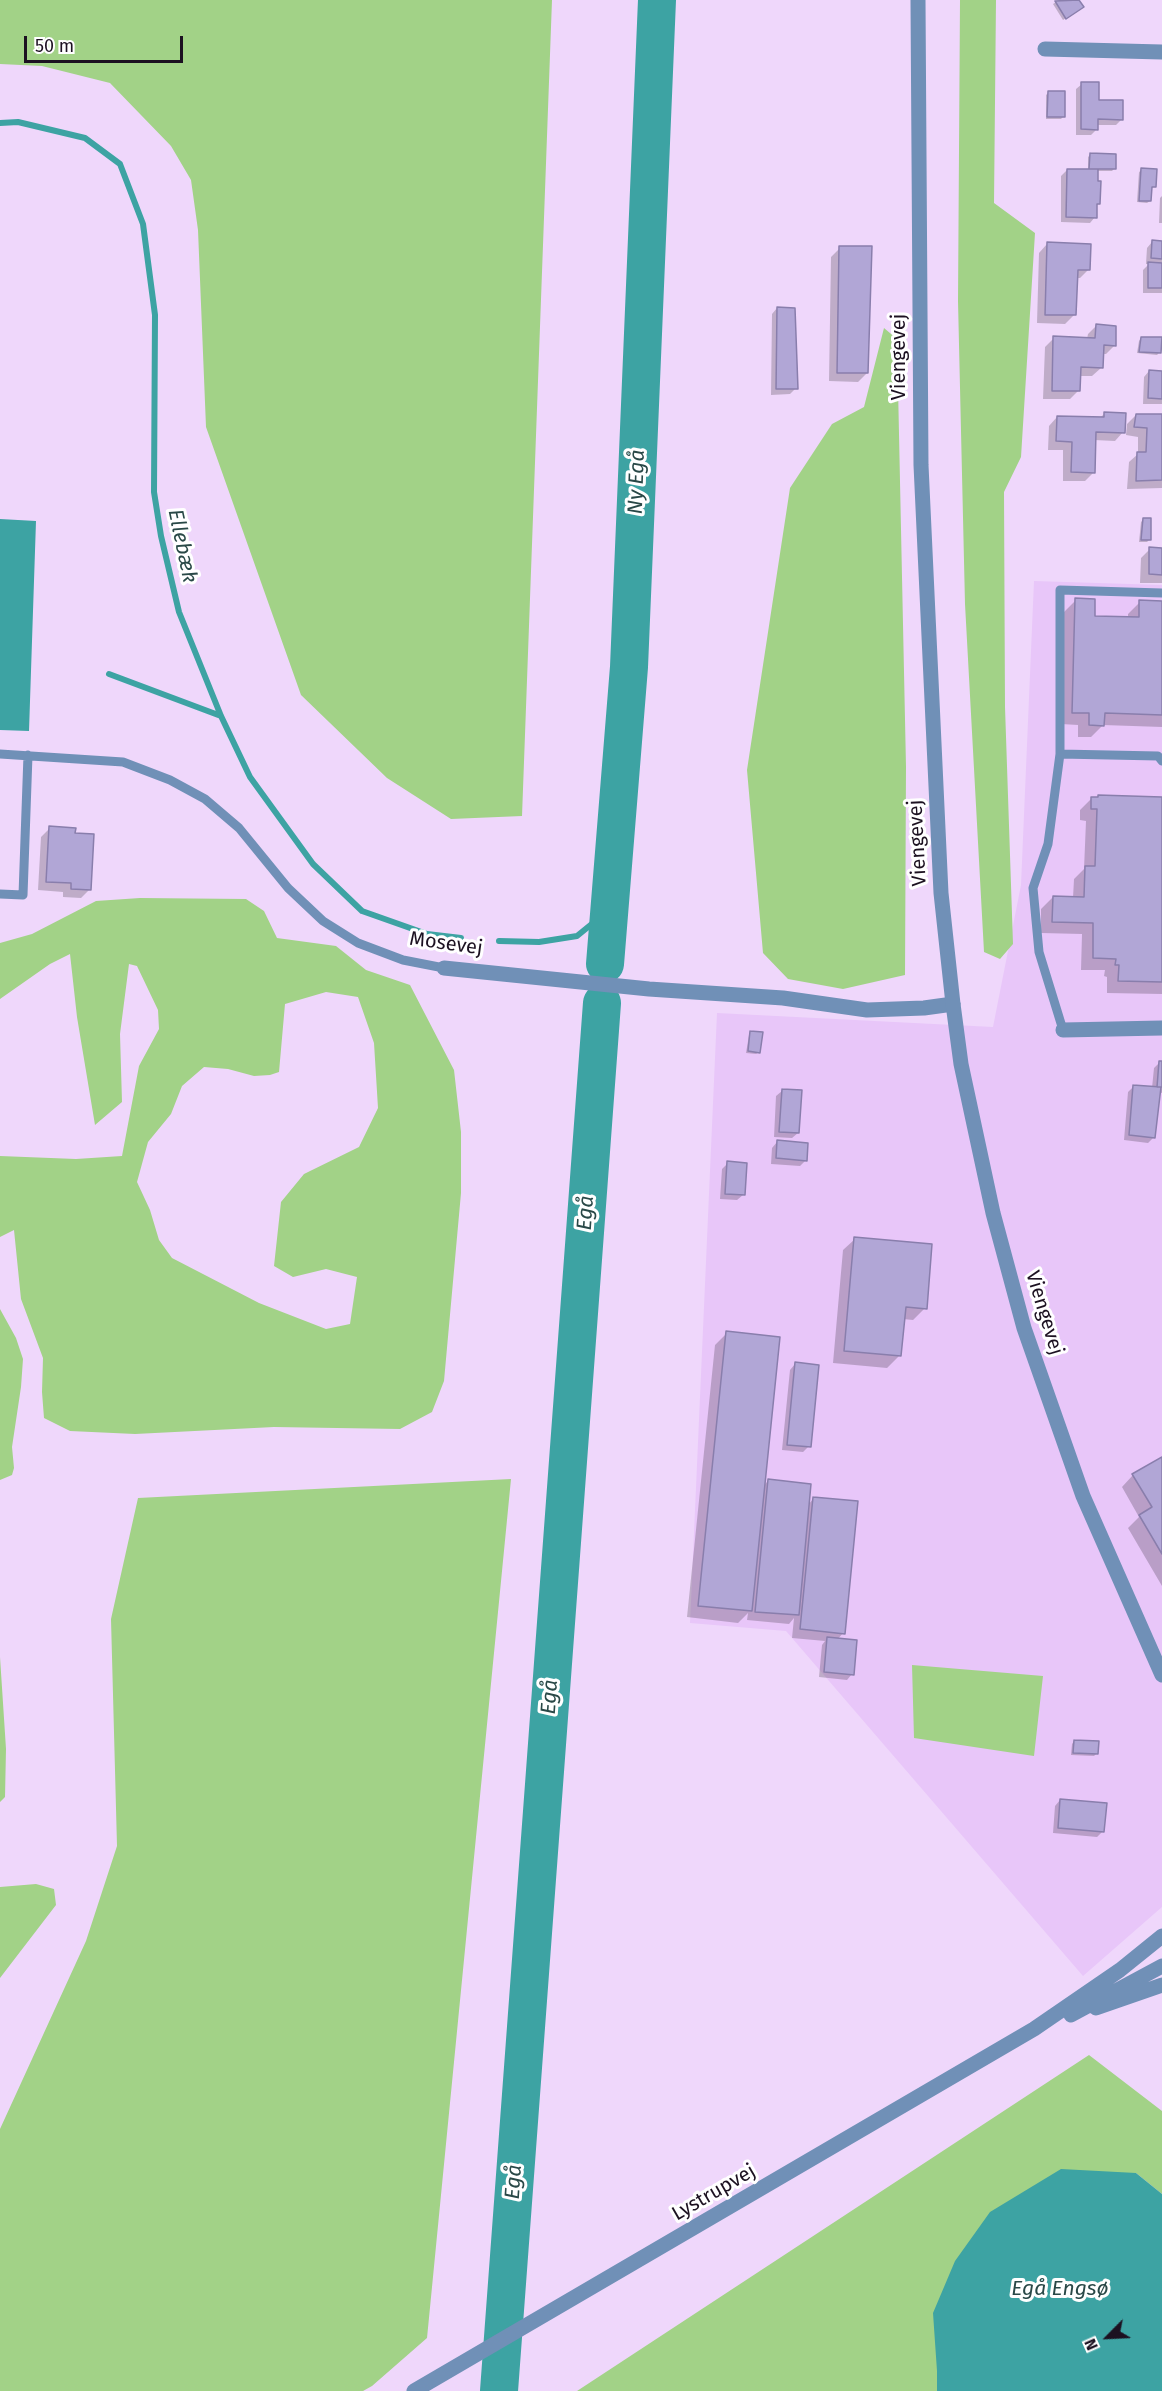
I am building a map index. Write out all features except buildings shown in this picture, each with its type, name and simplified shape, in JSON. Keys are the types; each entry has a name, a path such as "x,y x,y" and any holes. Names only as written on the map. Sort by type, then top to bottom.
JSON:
{"street":[{"name":"Viengevej","path":"918,0 921,465 934,767 942,893 961,1064 993,1213 1024,1328 1083,1496 1162,1676"},
{"path":"1045,49 1162,52"},
{"name":"Mosevej","path":"444,968 649,989 783,998 867,1010 924,1008 953,1004"},
{"path":"1062,1030 1162,1028"},
{"name":"Viengevej","path":"1152,1651 1162,1665"},
{"name":"Lystrupvej","path":"414,2391 1034,2029 1120,1970 1162,1936"},
{"name":"Lystrupvej","path":"1034,2029 1065,2018 1162,1966"},
{"path":"1065,2018 1162,1985"}],"lane":[{"path":"1062,1030 1039,951 1033,888 1048,844 1060,754 1060,590 1162,592"},
{"name":"Mosevej","path":"0,754 123,762 170,780 205,799 239,828 288,888 323,921 358,943 404,960 444,968"},
{"path":"1060,754 1158,756 1162,761"},
{"path":"0,894 23,895 28,755"}],"shaded area":[{"path":"0,0 552,0 522,816 451,819 387,778 301,695 206,427 198,230 191,180 171,146 110,83 42,66 0,64"},
{"path":"960,0 996,0 994,203 1035,233 1021,457 1004,492 1005,707 1013,944 1000,959 984,952 965,604 958,301"},
{"path":"884,328 897,339 906,767 905,975 843,989 788,979 763,953 747,770 790,488 832,424 864,407"},
{"path":"1034,581 1162,585 1162,1907 1083,1976 786,1631 690,1623 717,1013 993,1027 1021,885"},
{"path":"140,898 246,899 264,911 277,938 336,946 366,970 410,985 454,1070 461,1132 461,1193 444,1381 432,1412 400,1429 274,1427 135,1434 70,1431 44,1418 43,1358 21,1299 14,1230 0,1237 0,1156 76,1159 122,1156 139,1066 159,1029 158,1010 137,966 129,964 120,1034 122,1102 95,1125 77,1017 70,954 50,964 0,999 0,943 32,934 96,901","holes":["326,992 358,997 374,1043 378,1108 359,1147 304,1174 281,1202 274,1266 293,1277 326,1269 357,1277 350,1324 326,1329 259,1303 172,1258 159,1240 150,1210 137,1182 148,1142 171,1114 182,1086 204,1067 228,1069 254,1076 279,1072 285,1004"]},
{"path":"0,1309 16,1338 23,1359 12,1447 14,1468 12,1475 0,1480"},
{"path":"511,1479 427,2338 372,2386 363,2391 0,2391 0,2129 86,1941 117,1846 111,1619 138,1498"},
{"path":"0,1657 6,1749 5,1797 0,1802"},
{"path":"912,1665 1043,1676 1034,1756 914,1738"},
{"path":"36,1884 54,1889 56,1905 0,1978 0,1887"},
{"path":"1089,2055 1162,2111 1162,2194 1136,2173 937,2371 937,2391 577,2391"}],"water":[{"path":"0,519 36,521 29,731 0,730"},
{"name":"Egå Engsø","path":"1061,2169 1136,2173 1162,2194 1162,2391 937,2391 933,2313 955,2261 990,2212"}],"waterway":[{"name":"Ny Egå","path":"605,964 629,667 657,0"},
{"name":"Ellebæk","path":"0,123 18,122 85,138 120,164 143,224 155,315 154,492 161,536 179,612 221,716 250,777 313,864 362,911 427,934 461,938"},
{"path":"109,674 221,716"},
{"path":"499,941 539,942 577,936 609,910"},
{"name":"Egå","path":"499,2391 602,1003"}]}
